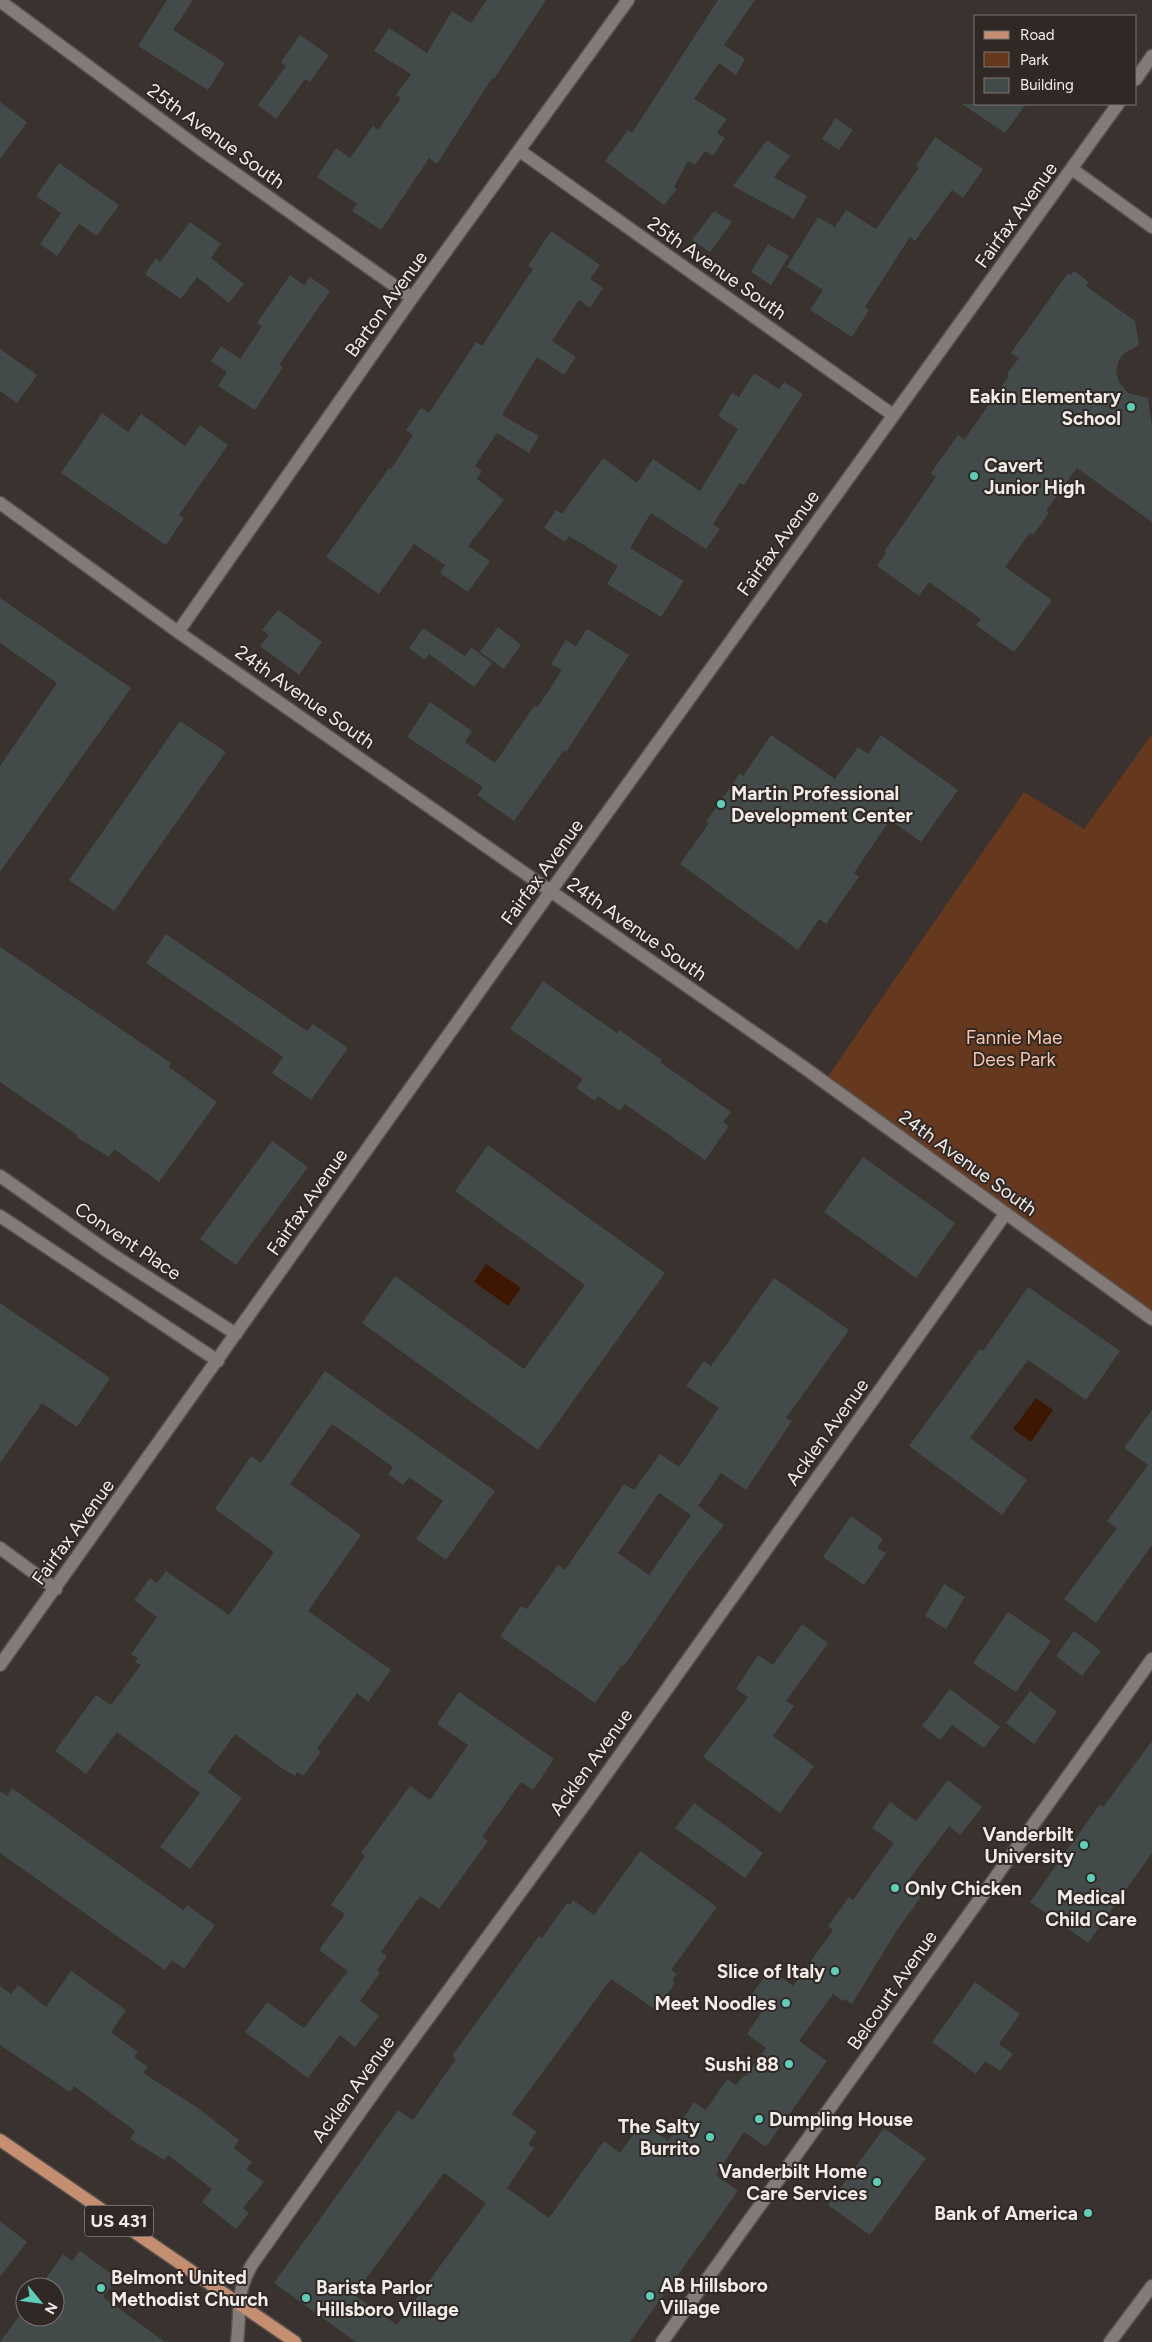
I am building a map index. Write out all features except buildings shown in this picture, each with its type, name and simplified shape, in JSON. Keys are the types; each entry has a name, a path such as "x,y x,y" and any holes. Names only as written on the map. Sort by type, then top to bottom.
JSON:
{"main road":[{"name":"US 431","path":"0,2140 295,2342"}],"street":[{"name":"Barton Avenue","path":"178,632 412,298 520,152 628,0"},
{"name":"25th Avenue South","path":"0,1 199,148 412,298"},
{"path":"1137,78 1152,56"},
{"name":"Fairfax Avenue","path":"0,1665 550,892 1117,105"},
{"name":"25th Avenue South","path":"520,152 893,415"},
{"path":"1072,169 1152,227"},
{"name":"24th Avenue South","path":"0,503 178,632 802,1066 1152,1319"},
{"name":"Convent Place","path":"0,1176 110,1253 236,1334"},
{"name":"Acklen Avenue","path":"237,2342 238,2302 243,2278 330,2154 585,1804 1006,1213"},
{"path":"0,1216 218,1361"},
{"path":"0,1548 56,1588"},
{"name":"Belcourt Avenue","path":"662,2342 1152,1658"},
{"path":"1110,2342 1152,2286"}],"green space":[{"name":"Fannie Mae Dees Park","path":"1152,734 1152,1319 824,1082 1024,792 1084,829"}],"shaded area":[{"path":"486,1264 521,1288 508,1306 474,1282"},
{"path":"1036,1398 1053,1410 1031,1442 1013,1429"}],"place":[{"name":"Eakin Elementary School","path":"1131,407"},
{"name":"Cavert Junior High","path":"974,476"},
{"name":"Martin Professional Development Center","path":"721,804"},
{"name":"Vanderbilt University","path":"1084,1845"},
{"name":"Medical Child Care","path":"1091,1878"},
{"name":"Only Chicken","path":"895,1888"},
{"name":"Slice of Italy","path":"835,1971"},
{"name":"Meet Noodles","path":"786,2003"},
{"name":"Sushi 88","path":"789,2064"},
{"name":"Dumpling House","path":"759,2119"},
{"name":"The Salty Burrito","path":"710,2137"},
{"name":"Vanderbilt Home Care Services","path":"877,2182"},
{"name":"Bank of America","path":"1088,2213"},
{"name":"Belmont United Methodist Church","path":"101,2288"},
{"name":"AB Hillsboro Village","path":"650,2296"},
{"name":"Barista Parlor Hillsboro Village","path":"306,2298"}]}
